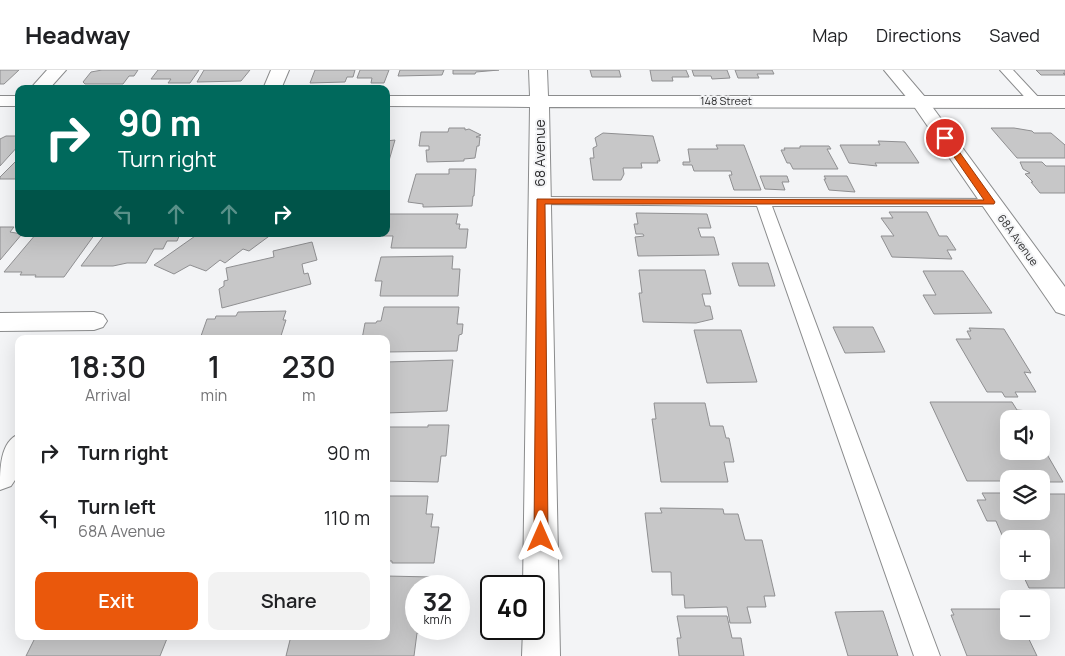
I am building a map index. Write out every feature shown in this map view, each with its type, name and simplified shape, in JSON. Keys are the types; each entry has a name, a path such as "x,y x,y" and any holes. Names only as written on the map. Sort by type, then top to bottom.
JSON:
{"street":[{"path":"43,85 57,70"},
{"path":"274,85 280,70"},
{"name":"68 Avenue","path":"538,70 540,101 541,656"},
{"name":"68A Avenue","path":"893,70 919,101 1065,306"},
{"path":"0,101 15,101"},
{"name":"148 Street","path":"390,101 1065,102"},
{"path":"0,322 88,330"},
{"path":"0,477 15,453"}],"lane":[{"path":"1006,70 1036,102"},
{"path":"540,201 991,202"},
{"path":"763,201 927,656"}],"building":[{"path":"0,70 19,70 4,84 0,84"},
{"path":"102,70 138,70 134,76 129,76 123,84 85,84 83,82 91,72"},
{"path":"158,70 199,70 190,83 168,83 171,79 151,79"},
{"path":"204,70 250,70 241,81 197,82"},
{"path":"315,70 355,70 353,77 347,77 345,82 310,83"},
{"path":"360,70 389,70 384,83 371,83 372,78 357,78"},
{"path":"400,70 444,70 442,75 398,76"},
{"path":"453,70 499,70 476,72 475,74 453,74"},
{"path":"590,70 619,70 621,77 592,77"},
{"path":"650,70 686,70 689,77 672,77 673,81 652,81"},
{"path":"692,70 727,70 730,78 712,79 711,76 694,76"},
{"path":"735,70 772,70 774,74 757,74 759,78 738,78"},
{"path":"1036,70 1065,70 1065,74 1063,73 1065,75 1041,75"},
{"path":"449,128 465,128 465,130 469,129 481,135 476,137 480,137 475,158 464,159 464,161 427,162 426,150 429,150 429,146 419,146 421,132 448,132"},
{"path":"991,128 1014,128 1034,133 1051,133 1065,145 1065,158 1017,158"},
{"path":"603,133 653,136 660,161 657,161 658,163 641,163 642,168 623,168 624,174 621,180 593,180 590,158 594,158 593,148 597,146 595,138"},
{"path":"6,136 15,136 15,149 0,166 0,139"},
{"path":"395,140 390,157 390,141"},
{"path":"878,141 905,142 919,163 875,163 877,166 849,163 840,145 880,145"},
{"path":"716,145 744,145 761,190 734,190 729,175 732,175 731,171 694,171 692,165 683,165 683,162 690,162 688,149 718,149"},
{"path":"800,146 829,146 831,149 827,149 838,169 793,169 790,163 787,163 781,150 785,150 784,148 800,148"},
{"path":"15,162 15,179 0,179"},
{"path":"1020,162 1042,162 1046,166 1065,166 1065,193 1040,193 1025,174 1030,173 1023,169"},
{"path":"449,169 476,169 472,206 423,207 423,204 408,202 416,174 449,174"},
{"path":"760,176 787,176 789,182 782,182 785,190 765,189"},
{"path":"824,176 847,176 855,192 829,190"},
{"path":"889,212 927,212 939,236 947,236 956,250 947,250 952,259 892,257 881,236 894,236 881,218 893,218"},
{"path":"636,213 707,214 711,228 698,228 701,237 714,237 719,255 638,256 635,237 644,236 643,234 636,234 634,224 638,224"},
{"path":"390,214 458,214 456,224 460,224 459,229 468,229 466,248 391,248 393,236 390,236"},
{"path":"0,227 14,227 10,232 15,233 15,237 19,237 0,260"},
{"path":"33,237 93,237 64,277 35,277 36,275 20,275 22,272 4,272"},
{"path":"103,237 179,237 177,241 167,241 163,249 154,249 146,263 81,266"},
{"path":"194,237 268,237 249,251 243,249 225,263 220,260 206,271 190,265 174,274 154,265"},
{"path":"312,242 317,260 302,264 304,274 308,273 311,284 222,308 219,289 224,286 224,281 228,280 226,268 274,257 273,251"},
{"path":"453,256 452,269 460,269 458,296 380,296 382,281 375,281 381,257"},
{"path":"732,263 768,263 775,286 739,286"},
{"path":"639,270 705,270 711,294 702,294 705,306 710,306 713,319 696,323 643,322 639,293 642,293"},
{"path":"923,271 963,271 992,313 934,314 923,295 936,295"},
{"path":"384,307 459,307 457,324 463,324 462,334 459,335 457,351 390,352 390,335 363,335 365,323 381,321"},
{"path":"286,311 283,320 286,320 281,335 201,335 207,319 215,319 216,316 236,316 238,312"},
{"path":"833,327 873,327 885,352 845,353"},
{"path":"969,328 1004,329 1031,373 1024,372 1036,392 1015,392 1018,397 1005,397 1002,392 987,392 956,339 971,339 967,331 971,331"},
{"path":"694,330 741,330 757,382 707,383"},
{"path":"453,360 447,411 390,413 390,362"},
{"path":"930,402 1012,402 1017,410 1000,410 1000,460 1050,460 1063,482 1050,482 1050,470 1000,470 1000,481 967,481"},
{"path":"654,403 705,403 710,426 723,426 726,438 729,438 734,462 724,462 728,482 661,482 652,419 656,419"},
{"path":"428,425 449,425 446,456 441,456 438,482 390,481 390,427 428,427"},
{"path":"982,493 1000,493 1000,520 1050,520 1050,494 1065,494 1065,588 1029,588 1025,580 1050,580 1050,530 1000,530 996,521 987,521 977,500 986,500"},
{"path":"390,496 428,496 426,514 433,514 431,527 439,527 434,563 392,563 390,561"},
{"path":"660,508 723,509 724,514 738,514 745,540 762,540 775,596 764,596 766,607 747,607 751,623 730,623 727,607 685,608 684,595 672,595 671,572 652,572 645,513 662,513"},
{"path":"390,576 405,576 405,640 416,640 414,656 286,656 290,640 390,640"},
{"path":"951,609 1000,609 1000,640 1029,640 1037,656 967,656 951,615 954,615"},
{"path":"883,611 898,656 848,656 835,612"},
{"path":"677,616 727,616 732,638 741,638 744,656 679,656 677,638 681,638"},
{"path":"34,640 166,640 160,656 26,656"}],"route":[{"path":"541,537 540,201 991,202 945,138"}]}
